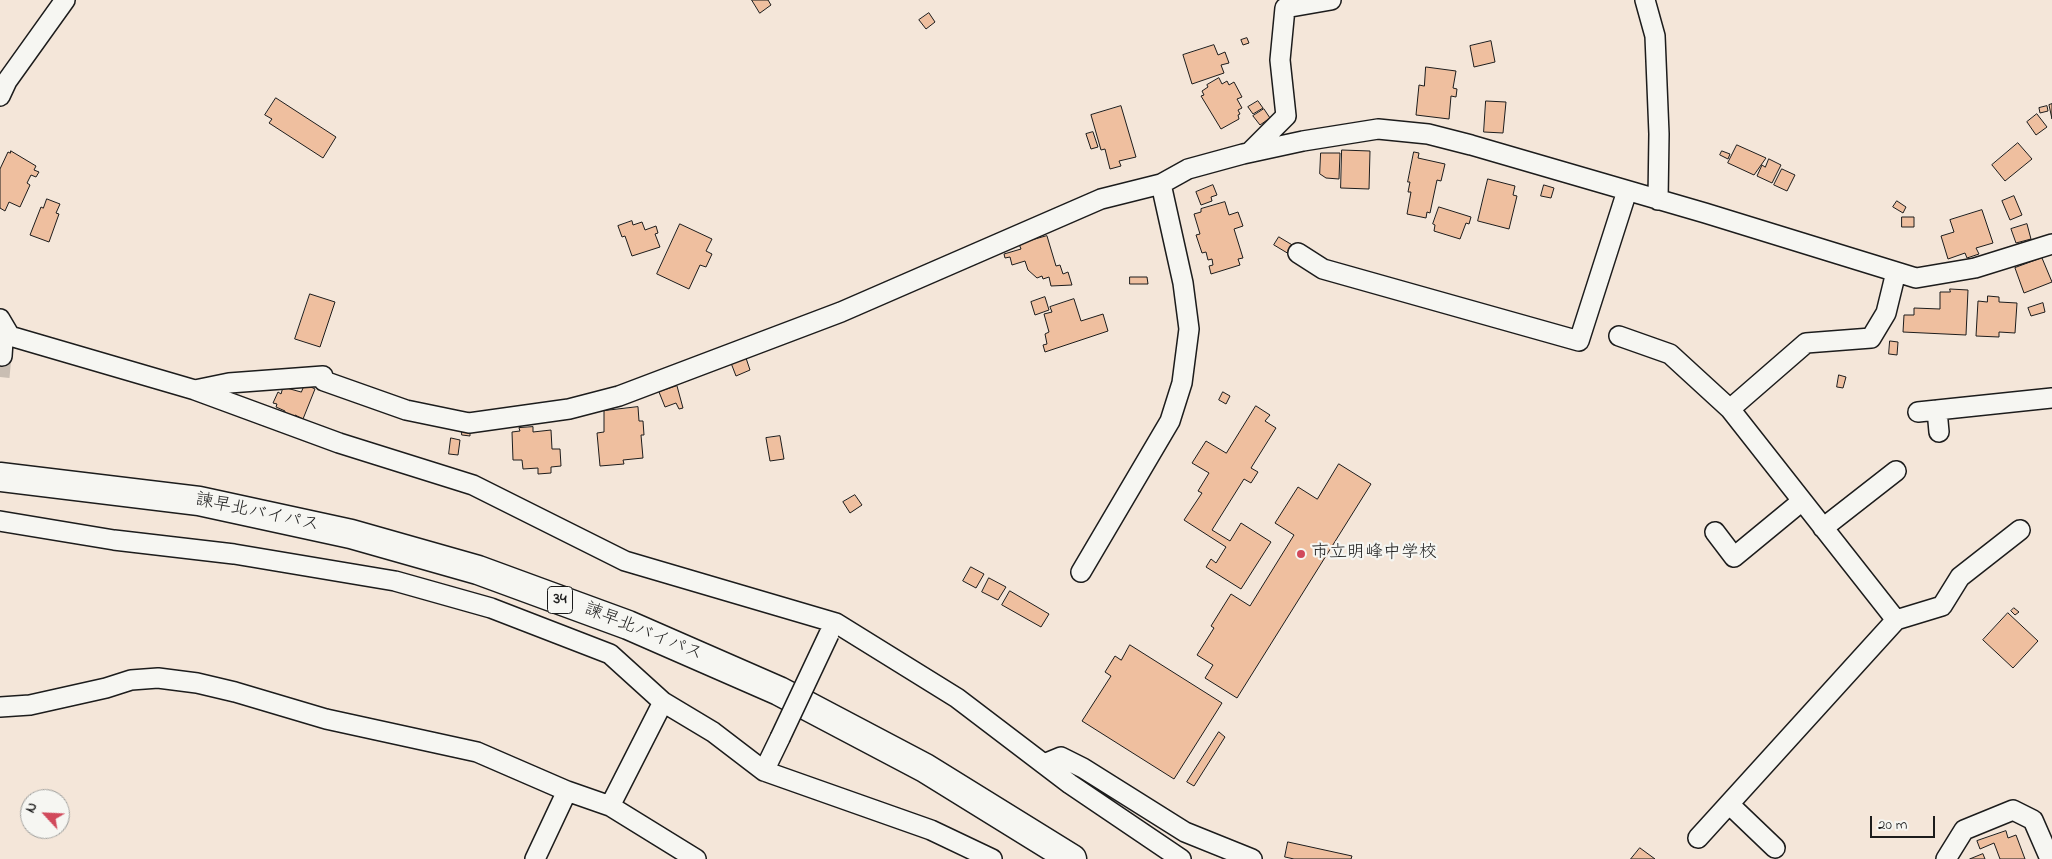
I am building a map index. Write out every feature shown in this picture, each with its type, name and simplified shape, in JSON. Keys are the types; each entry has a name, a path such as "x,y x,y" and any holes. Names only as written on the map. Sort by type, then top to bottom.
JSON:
{"highway":[{"name":"諫早北バイパス","path":"0,477 199,501 351,534 478,570 628,625 779,691 925,768 1072,859"}],"street":[{"path":"0,96 7,81 65,0"},
{"path":"1250,152 1286,116 1280,60 1285,8 1332,0"},
{"path":"1644,0 1655,36 1658,200"},
{"path":"194,390 229,383 323,376 324,381 406,410 469,423 569,409 620,396 841,312 1101,198 1160,184 1188,169 1250,152 1378,129 1428,134 1658,200 1916,278 1975,268 2052,244"},
{"path":"1081,572 1170,421 1182,383 1189,329 1183,283 1160,184"},
{"path":"1298,252 1323,269 1579,341 1626,191"},
{"path":"1730,409 1806,343 1871,338 1886,313 1896,272"},
{"path":"0,319 4,343 194,390 339,443 473,485 625,561 832,629 957,698 1070,784 1181,859"},
{"path":"1619,336 1670,354 1730,409 1896,620"},
{"path":"1918,412 2052,398"},
{"path":"1937,410 1939,432"},
{"path":"1823,528 1896,471"},
{"path":"1715,532 1734,557 1802,501"},
{"path":"0,521 114,540 234,554 395,581 491,608 610,654 662,702 713,732 764,771 931,830 992,859"},
{"path":"1698,838 1896,620 1942,606 1960,577 2020,530"},
{"path":"764,771 832,629"},
{"path":"0,707 30,704 106,688 131,680 158,678 197,683 235,692 326,719 477,752 567,791 610,806 670,852 696,859"},
{"path":"610,806 662,702"},
{"path":"1044,764 1061,757 1083,768 1185,832 1252,859"},
{"path":"536,859 567,791"},
{"path":"1729,804 1775,848"},
{"path":"1946,859 1964,830 2013,810 2033,820 2050,859"}],"building":[{"path":"752,0 768,0 771,5 760,13"},
{"path":"929,13 935,22 926,29 919,20"},
{"path":"1247,38 1249,43 1243,45 1241,40"},
{"path":"1491,41 1495,62 1474,67 1470,46"},
{"path":"1214,45 1218,55 1225,52 1229,63 1221,65 1224,73 1192,84 1183,55"},
{"path":"1426,67 1456,71 1453,88 1457,89 1456,97 1451,96 1449,119 1416,115 1419,85 1424,86"},
{"path":"1219,78 1222,84 1227,81 1229,85 1234,82 1242,97 1237,99 1242,108 1238,110 1240,114 1238,115 1239,119 1221,129 1201,96 1204,95 1202,91 1208,87 1207,85"},
{"path":"276,98 336,137 323,158 269,123 272,119 265,115"},
{"path":"1258,101 1263,108 1253,114 1248,107"},
{"path":"1486,101 1506,102 1503,133 1484,132"},
{"path":"2052,104 2052,119 2049,105"},
{"path":"1121,106 1136,157 1119,161 1121,166 1110,169 1105,149 1101,150 1091,115"},
{"path":"2047,106 2048,111 2040,113 2039,108"},
{"path":"1264,109 1270,118 1260,125 1253,116"},
{"path":"2037,114 2047,127 2036,135 2027,122"},
{"path":"1093,132 1098,147 1091,149 1086,134"},
{"path":"2018,143 2032,159 2005,181 1992,165"},
{"path":"1737,145 1766,158 1754,175 1728,163"},
{"path":"1342,150 1370,151 1369,189 1341,188"},
{"path":"11,151 36,166 34,170 39,172 36,177 31,175 27,183 30,185 20,207 9,202 5,211 0,208 0,169 8,152 10,153"},
{"path":"1722,151 1730,154 1728,159 1720,155"},
{"path":"1414,152 1419,153 1418,158 1445,164 1441,181 1437,180 1430,213 1427,212 1426,218 1407,214 1411,192 1408,192 1410,182 1408,182"},
{"path":"1321,153 1340,153 1339,179 1326,178 1320,174"},
{"path":"1769,159 1781,165 1772,183 1757,176 1762,165 1765,167"},
{"path":"1782,169 1795,175 1787,191 1774,185"},
{"path":"1488,179 1515,186 1513,195 1517,196 1509,229 1478,221"},
{"path":"1213,185 1217,195 1211,197 1212,201 1201,205 1196,192"},
{"path":"1544,185 1554,188 1551,198 1541,196"},
{"path":"2014,196 2022,215 2010,220 2002,201"},
{"path":"47,199 60,204 56,213 59,214 49,242 30,235 41,207 43,208"},
{"path":"1897,201 1906,207 1903,213 1893,207"},
{"path":"1225,202 1229,215 1238,212 1243,226 1234,229 1243,258 1238,259 1240,265 1211,274 1209,266 1213,265 1212,259 1208,260 1206,252 1202,253 1196,235 1200,234 1194,214 1201,212 1201,209"},
{"path":"1439,207 1471,217 1469,224 1466,223 1460,239 1434,231 1435,225 1433,224"},
{"path":"1982,210 1993,243 1976,248 1979,254 1967,258 1965,253 1948,259 1941,236 1954,232 1950,220"},
{"path":"1902,217 1914,217 1914,227 1902,227"},
{"path":"632,221 633,225 642,222 645,230 656,226 658,233 655,234 660,247 632,256 625,236 622,237 618,226"},
{"path":"680,224 712,239 706,251 712,254 706,267 700,265 689,289 657,274"},
{"path":"2027,224 2031,239 2016,243 2011,229"},
{"path":"1047,236 1056,266 1060,265 1063,274 1068,272 1072,285 1051,286 1049,277 1043,279 1042,276 1037,278 1028,270 1025,261 1012,265 1010,257 1005,258 1004,254 1021,249 1019,244"},
{"path":"1279,237 1294,246 1289,254 1274,245"},
{"path":"2042,258 2052,282 2024,293 2015,268"},
{"path":"1130,277 1147,277 1148,284 1130,284"},
{"path":"1950,289 1968,290 1966,335 1903,332 1904,315 1914,315 1914,308 1940,309 1940,292 1950,292"},
{"path":"310,294 335,302 320,347 295,339"},
{"path":"1988,296 1999,297 1999,302 2017,303 2015,333 1999,332 1999,337 1976,336 1978,301 1987,302"},
{"path":"1045,297 1049,310 1035,315 1031,302"},
{"path":"1074,299 1081,321 1103,314 1108,331 1045,352 1043,345 1047,344 1045,334 1049,332 1044,314 1052,312 1050,307"},
{"path":"2043,303 2045,312 2031,316 2028,308"},
{"path":"1890,341 1898,342 1897,355 1889,354"},
{"path":"746,358 750,370 736,376 731,363"},
{"path":"1839,375 1846,377 1843,388 1837,387"},
{"path":"305,384 315,389 303,419 295,415 294,418 284,414 285,411 276,407 277,404 273,403 278,392 281,394 283,387 301,392"},
{"path":"677,386 683,408 679,409 676,403 665,407 659,392"},
{"path":"1223,392 1230,396 1226,404 1219,400"},
{"path":"1256,406 1270,415 1265,421 1276,428 1251,468 1258,472 1251,483 1244,479 1212,530 1230,541 1241,523 1271,542 1241,589 1206,567 1211,559 1216,563 1226,547 1184,520 1202,493 1198,491 1209,473 1192,463 1206,441 1226,453"},
{"path":"638,407 639,421 643,421 644,435 641,435 643,458 623,460 624,464 600,466 597,433 604,432 604,411"},
{"path":"533,427 533,432 551,430 552,449 560,449 561,466 551,467 551,473 538,474 538,468 523,469 522,460 513,460 512,432 520,431 519,428"},
{"path":"462,431 470,431 470,436 462,435"},
{"path":"780,436 784,459 770,461 766,438"},
{"path":"451,438 460,440 458,455 449,454"},
{"path":"1339,464 1371,484 1237,698 1205,678 1213,665 1197,655 1214,628 1211,626 1231,594 1250,606 1294,535 1275,523 1298,487 1317,499"},
{"path":"855,495 862,505 850,513 843,502"},
{"path":"971,567 984,574 976,588 963,581"},
{"path":"989,578 1006,587 998,600 982,592"},
{"path":"1010,591 1049,614 1041,627 1002,605"},
{"path":"2014,608 2019,612 2015,615 2011,611"},
{"path":"2008,613 2038,641 2013,668 1983,640"},
{"path":"1130,645 1222,703 1174,779 1082,721 1111,676 1105,672 1115,656 1121,660"},
{"path":"1219,732 1225,737 1194,786 1187,782"},
{"path":"2006,831 2008,838 2016,835 2025,859 2000,859 1994,843 1980,849 1977,841"},
{"path":"1288,842 1352,856 1351,859 1294,859 1285,857"},
{"path":"1640,848 1655,859 1631,859"},
{"path":"1983,854 1985,859 1970,859"}],"tunnel":[{"path":"0,377 2,356"}],"place":[{"name":"市立明峰中学校","path":"1301,554"}]}
